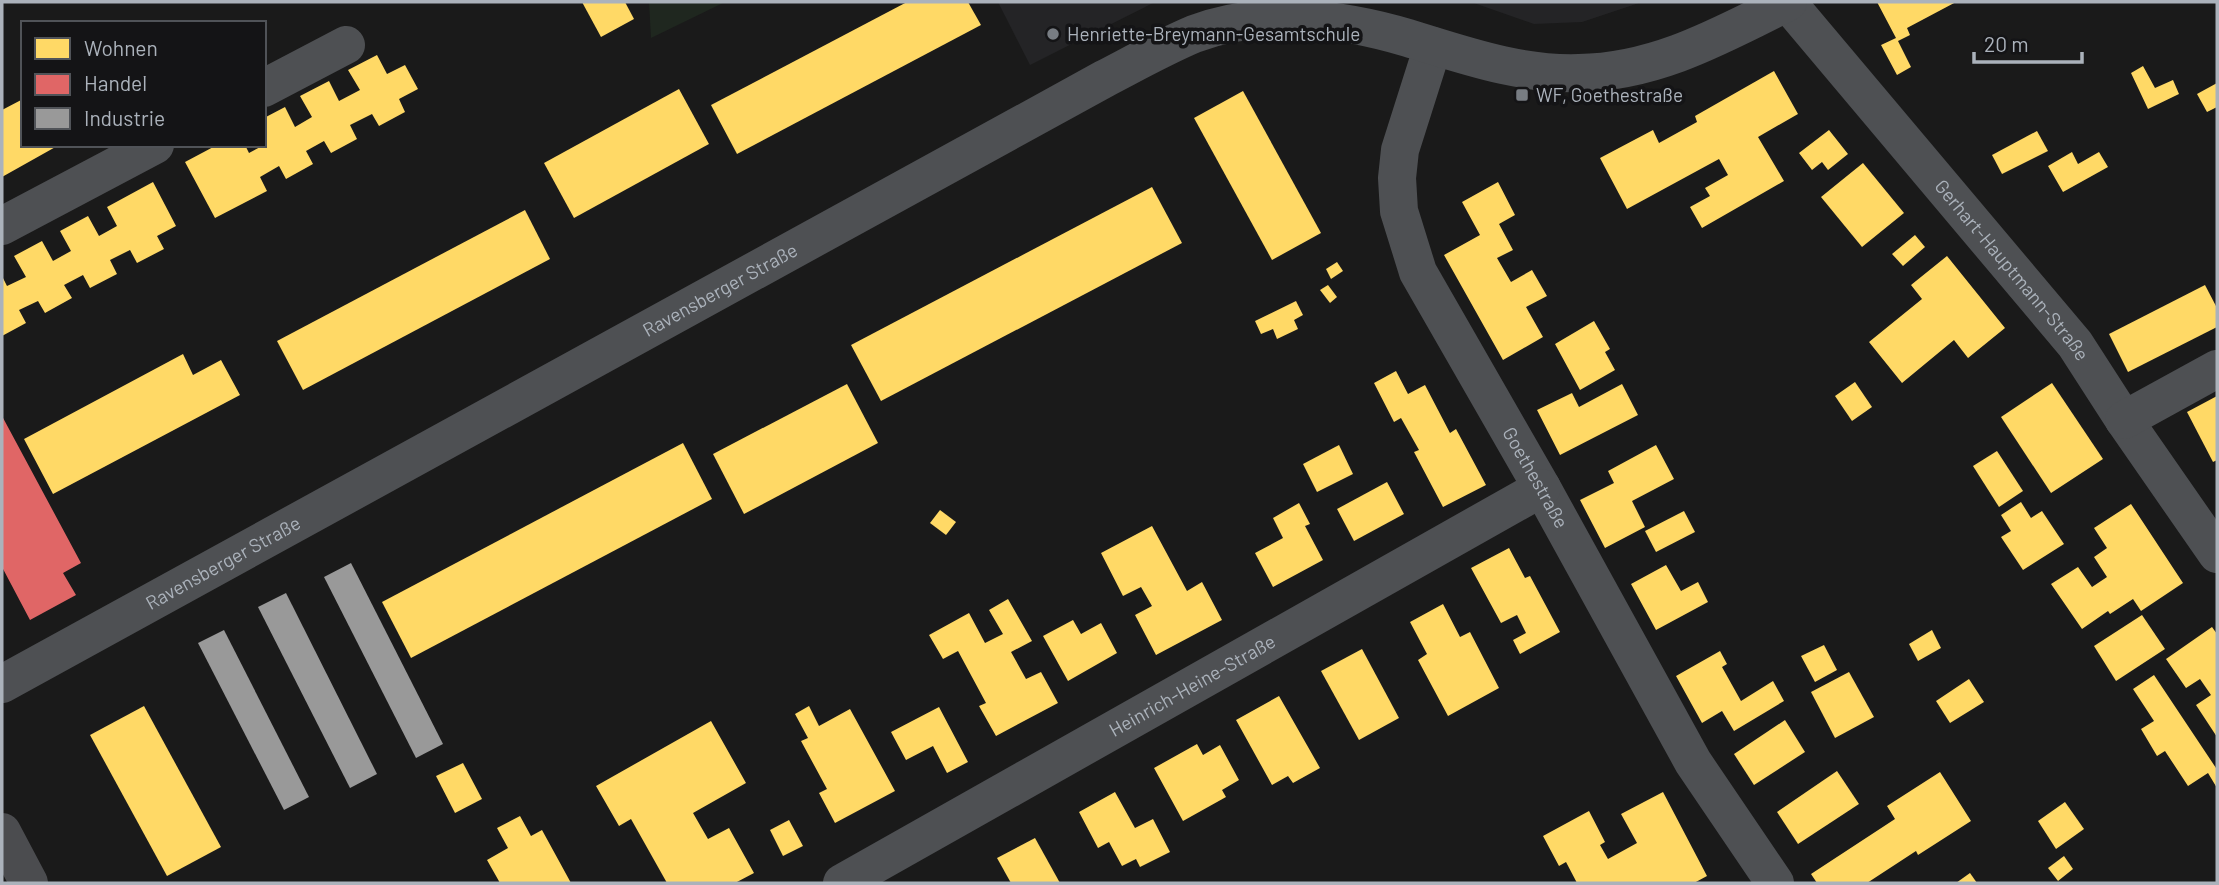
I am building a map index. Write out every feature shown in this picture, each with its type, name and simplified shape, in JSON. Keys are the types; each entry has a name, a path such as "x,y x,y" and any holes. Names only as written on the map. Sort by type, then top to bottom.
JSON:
{"main road":[{"path":"2,832 29,883"}],"street":[{"name":"Ravensberger Straße","path":"2,684 1104,79 1195,34 1244,21 1284,18 1355,26 1503,66 1546,73 1580,74 1645,65 1678,55 1788,2"},
{"name":"Gerhart-Hauptmann-Straße","path":"1788,2 2075,344 2217,554"},
{"path":"266,87 346,45"},
{"name":"Goethestraße","path":"1450,51 1400,150 1397,178 1399,211 1418,272 1542,488 1693,762 1775,883"},
{"path":"2,226 151,147"},
{"path":"2124,420 2217,369"},
{"name":"Heinrich-Heine-Straße","path":"842,883 1542,488"}],"shaded area":[{"path":"649,2 725,2 651,38"},
{"name":"Henriette-Breymann-Gesamtschule","path":"998,2 1155,2 1030,65"},
{"path":"1471,2 1642,2 1582,22 1534,24"}],"building: Wohnen":[{"path":"582,2 625,2 634,19 601,37"},
{"path":"907,2 968,2 981,25 737,154 711,105"},
{"path":"1877,2 1956,2 1907,28 1910,35 1898,41 1911,67 1897,75 1881,45 1896,38"},
{"path":"377,55 387,74 405,65 418,89 399,99 405,112 379,126 372,114 350,125 357,139 331,153 324,141 306,151 313,164 286,179 279,166 260,177 267,191 215,218 185,162 213,147 246,147 249,153 266,147 266,117 285,107 295,127 312,117 300,96 329,81 339,101 360,90 348,70"},
{"path":"2143,66 2155,88 2173,80 2179,94 2148,109 2131,73"},
{"path":"1774,71 1798,114 1758,137 1784,181 1702,228 1690,207 1710,196 1705,188 1728,175 1719,159 1627,209 1600,158 1653,130 1659,143 1697,122 1695,116"},
{"path":"2217,83 2217,107 2207,112 2197,94"},
{"path":"679,89 709,144 574,218 544,163"},
{"path":"1243,91 1321,233 1272,260 1194,118"},
{"path":"21,100 21,147 55,147 2,177 2,110"},
{"path":"1829,130 1848,154 1828,170 1822,162 1812,170 1799,153"},
{"path":"2037,131 2048,151 2002,174 1992,155"},
{"path":"2072,152 2078,164 2099,152 2108,167 2063,192 2048,166"},
{"path":"1863,163 1904,213 1862,247 1821,197"},
{"path":"153,182 176,226 157,236 164,249 137,263 130,250 110,260 117,274 90,288 83,275 64,285 72,298 45,313 38,301 19,310 26,323 2,336 2,276 7,286 26,277 14,256 42,241 53,261 71,251 60,231 88,216 99,236 117,226 107,207"},
{"path":"1498,182 1515,215 1499,224 1513,250 1497,258 1511,282 1532,270 1547,296 1526,307 1543,337 1503,360 1444,255 1480,235 1462,202"},
{"path":"1152,187 1182,243 881,401 851,345"},
{"path":"525,210 550,259 303,390 277,341"},
{"path":"1915,235 1925,247 1903,266 1892,254"},
{"path":"1947,256 2005,328 1968,358 1954,340 1902,383 1869,342 1922,299 1911,285"},
{"path":"1337,262 1343,271 1331,279 1326,269"},
{"path":"1328,285 1337,297 1330,303 1320,290"},
{"path":"2205,285 2217,308 2217,327 2128,372 2109,334"},
{"path":"1296,301 1303,315 1294,320 1298,329 1277,339 1273,329 1261,334 1255,321"},
{"path":"1594,321 1610,349 1605,352 1615,370 1580,390 1555,344"},
{"path":"183,354 193,375 221,360 240,395 53,494 24,439"},
{"path":"1396,371 1408,394 1425,385 1450,433 1456,429 1486,485 1443,507 1414,452 1419,450 1401,418 1394,422 1374,383"},
{"path":"1855,382 1872,407 1852,421 1835,396"},
{"path":"2052,383 2103,459 2051,493 2001,417"},
{"path":"847,384 878,443 744,514 713,454"},
{"path":"1622,384 1638,415 1560,455 1537,410 1572,393 1579,407"},
{"path":"2217,396 2217,460 2213,462 2187,412"},
{"path":"683,443 712,499 411,658 382,602"},
{"path":"1339,445 1353,474 1317,492 1303,464"},
{"path":"1656,445 1674,479 1632,501 1645,527 1605,548 1580,500 1614,483 1608,471"},
{"path":"1997,451 2023,491 1999,507 1973,466"},
{"path":"1387,482 1404,514 1354,541 1337,509"},
{"path":"2021,502 2031,518 2042,511 2064,544 2023,570 2001,537 2011,531 2001,515"},
{"path":"1299,503 1310,524 1305,526 1323,560 1273,587 1255,553 1283,538 1273,518"},
{"path":"2131,504 2183,583 2141,611 2133,599 2110,614 2108,611 2082,629 2051,584 2078,567 2092,587 2107,577 2094,557 2107,548 2094,528"},
{"path":"940,510 956,522 946,535 930,523"},
{"path":"1684,511 1695,532 1656,552 1645,531"},
{"path":"1152,526 1187,591 1202,582 1222,620 1156,655 1135,615 1152,606 1141,587 1123,596 1101,553"},
{"path":"1509,548 1525,578 1530,576 1560,632 1520,654 1513,640 1526,633 1517,615 1501,623 1471,568"},
{"path":"1666,565 1681,591 1698,582 1708,602 1656,630 1631,584"},
{"path":"1008,599 1032,641 1011,652 1026,679 1041,672 1058,703 996,736 979,706 986,703 958,651 943,659 929,635 969,613 985,643 1003,634 989,610"},
{"path":"1443,604 1460,637 1470,632 1499,688 1448,716 1418,660 1427,654 1410,622"},
{"path":"2142,615 2165,649 2116,681 2094,646"},
{"path":"1073,620 1081,634 1101,623 1117,653 1068,681 1043,636"},
{"path":"2212,627 2217,634 2217,737 2196,705 2211,695 2200,679 2186,688 2166,659"},
{"path":"1932,630 1941,648 1918,661 1909,644"},
{"path":"1824,645 1837,670 1815,682 1801,656"},
{"path":"1362,649 1399,718 1359,740 1321,671"},
{"path":"1720,651 1727,664 1722,667 1741,701 1773,681 1784,701 1734,731 1722,711 1702,723 1676,676"},
{"path":"1849,672 1874,717 1835,738 1811,692"},
{"path":"2154,675 2217,767 2217,788 2208,773 2188,786 2165,751 2157,756 2141,729 2154,721 2133,689"},
{"path":"1969,679 1984,702 1950,723 1936,701"},
{"path":"1279,696 1320,768 1293,783 1288,776 1272,785 1236,720"},
{"path":"144,706 221,847 167,876 90,735"},
{"path":"809,706 819,726 850,709 895,791 835,823 819,793 827,789 801,741 808,738 795,714"},
{"path":"939,707 968,762 947,773 933,746 906,760 891,732"},
{"path":"1785,720 1805,752 1754,785 1734,754"},
{"path":"711,721 746,783 693,813 708,839 729,828 754,873 735,883 667,883 631,819 619,826 596,786"},
{"path":"1197,744 1203,755 1220,745 1239,780 1222,790 1226,797 1183,821 1154,768"},
{"path":"463,763 482,799 455,813 436,776"},
{"path":"1837,771 1859,804 1798,844 1777,812"},
{"path":"1940,772 1971,821 1918,855 1916,851 1867,883 1817,883 1811,874 1895,819 1887,806"},
{"path":"1115,792 1135,828 1153,819 1170,852 1140,867 1136,859 1122,866 1109,842 1098,848 1079,812"},
{"path":"1663,792 1707,876 1694,883 1577,883 1566,862 1559,866 1543,836 1589,811 1605,842 1600,845 1608,859 1637,843 1621,814"},
{"path":"2065,802 2084,829 2056,849 2038,821"},
{"path":"520,816 531,836 542,830 571,883 500,883 487,860 508,848 497,828"},
{"path":"789,820 803,846 783,856 770,830"},
{"path":"1035,838 1060,883 1011,883 997,858"},
{"path":"2064,856 2073,869 2058,881 2048,868"},
{"path":"1970,873 1977,883 1956,883"}],"building: Handel":[{"path":"2,416 81,563 63,573 76,595 30,620 2,567"}],"building: Industrie":[{"path":"351,563 443,744 416,758 324,577"},
{"path":"286,593 377,774 350,788 258,607"},
{"path":"224,630 309,797 284,810 198,643"}],"place":[{"name":"Henriette-Breymann-Gesamtschule","path":"1053,34"},
{"name":"WF, Goethestraße","path":"1522,95"}]}
